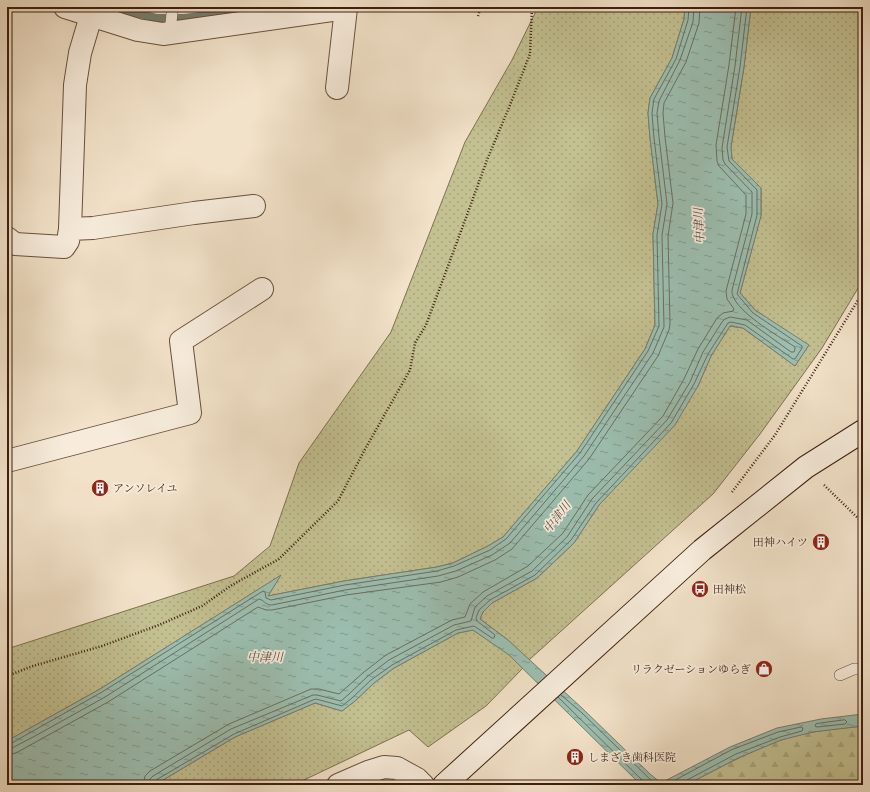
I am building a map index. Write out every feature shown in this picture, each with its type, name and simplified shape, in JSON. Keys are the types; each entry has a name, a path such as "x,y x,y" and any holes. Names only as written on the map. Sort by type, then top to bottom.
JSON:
{"street":[{"path":"65,7 138,30 163,34 171,26 346,8 337,88"},
{"path":"7,238 15,244 64,247 68,241 70,229 75,85 80,53 91,16"},
{"path":"70,229 93,228 254,206"},
{"path":"7,461 190,413 181,342 262,289"},
{"path":"444,785 702,550 806,466 863,431"},
{"path":"338,785 384,767 397,768 417,779 423,785"}],"lane":[{"path":"840,675 854,669 863,669"}],"path":[{"path":"478,16 481,7"},
{"path":"7,676 33,666 102,646 159,625 202,606 232,586 279,559 338,501 410,370 415,343 426,325 487,160 530,54 532,7"},
{"path":"732,492 775,435 863,292"},
{"path":"824,485 863,523"}],"green space":[{"path":"538,7 685,7 684,19 672,58 650,98 648,113 658,204 653,234 655,325 645,349 577,451 503,537 488,546 453,563 437,567 344,581 268,596 280,576 100,689 7,741 7,649 234,576 270,546 299,463 391,332 465,142 512,60"},
{"path":"751,7 863,7 863,280 822,348 760,434 713,494 529,660 508,640 480,619 483,612 492,603 537,578 574,543 599,505 626,476 698,386 711,356 730,326 743,328 795,366 808,346 755,310 740,293 761,215 761,188 732,159 731,147 744,67"},
{"path":"473,630 509,654 523,668 486,706 428,747 409,730 304,780 289,785 153,785 235,737 315,703 342,711 394,668 458,633"},
{"path":"863,726 863,785 686,785 745,755 781,740 811,732"}],"water":[{"name":"中津川","path":"685,7 751,7 744,67 731,147 732,159 761,188 761,216 740,293 755,310 809,345 795,366 743,328 730,326 711,356 698,386 675,425 599,505 574,543 537,578 492,603 483,612 480,619 508,640 661,783 730,747 777,728 821,719 863,714 863,726 813,732 781,740 738,758 686,785 641,785 509,655 473,630 458,633 394,668 342,711 315,703 235,737 153,785 7,785 7,741 100,689 281,575 268,596 344,581 437,567 453,563 503,537 577,451 645,349 655,325 653,234 658,204 648,113 650,98 672,58 684,19"}],"waterway":[{"path":"113,7 156,18 185,18 265,7"}],"place":[{"name":"アンソレイユ","path":"100,488"},
{"name":"田神ハイツ","path":"821,542"},
{"name":"田神松","path":"700,589"},
{"name":"リラクゼーションゆらぎ","path":"764,669"},
{"name":"しまざき歯科医院","path":"575,757"}]}
